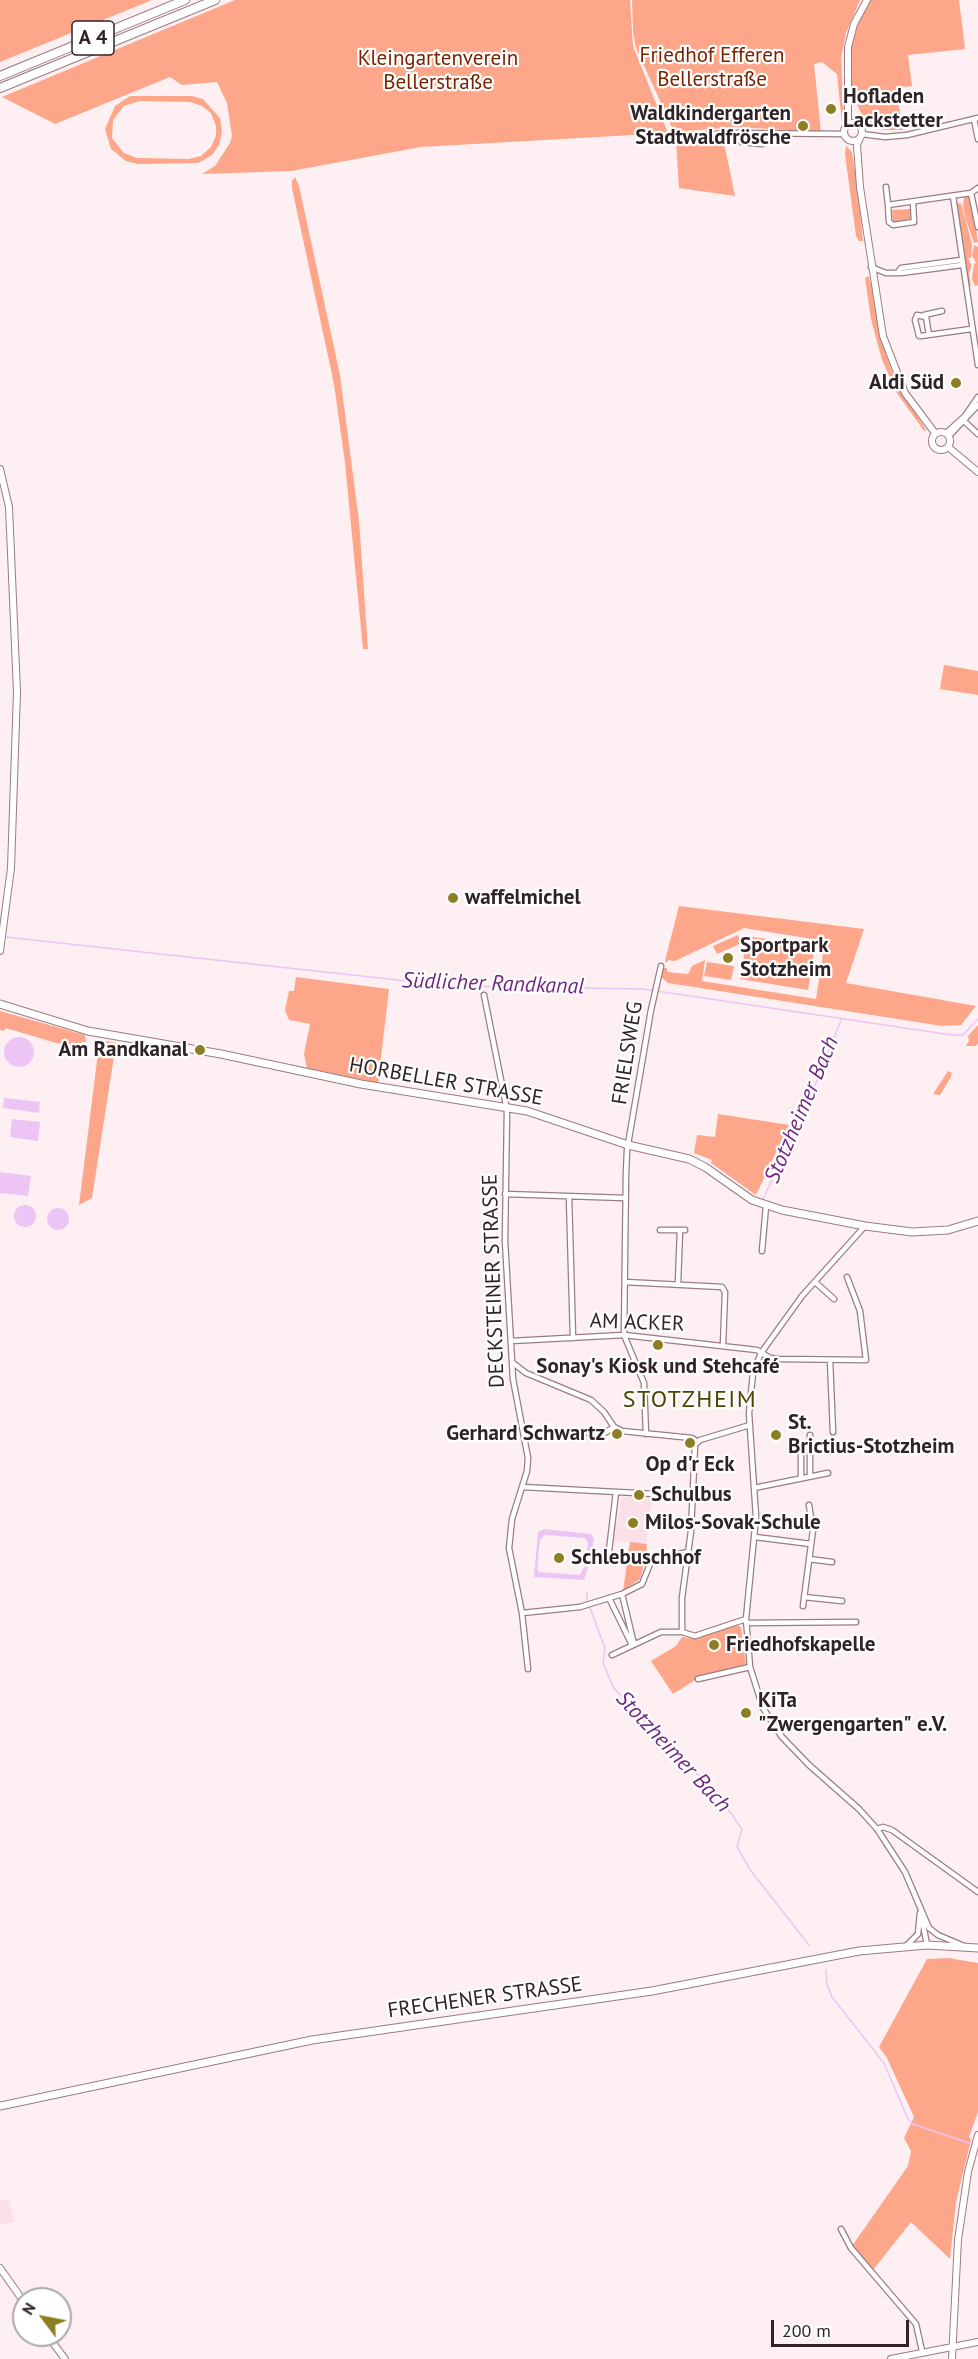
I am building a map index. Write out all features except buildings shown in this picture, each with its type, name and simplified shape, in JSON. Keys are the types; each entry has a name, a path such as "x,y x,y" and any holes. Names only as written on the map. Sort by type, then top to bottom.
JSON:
{"highway":[{"name":"A 4","path":"0,76 185,0"},
{"name":"A 4","path":"0,88 215,0"}],"main road":[{"name":"HORBELLER STRASSE","path":"0,1004 88,1031 221,1054 361,1084 507,1106 547,1116 628,1145 698,1163 746,1197 766,1206 865,1226 912,1232 936,1232 978,1221"},
{"name":"FRECHENER STRASSE","path":"0,2106 312,2040 652,1991 859,1951 927,1945 978,1948"}],"street":[{"path":"860,187 847,137 846,71 850,39 867,0"},
{"path":"846,71 856,124 860,127 861,136 857,145 860,187 874,287 883,336 895,373 918,413 935,433 948,434 965,422 978,405"},
{"path":"673,136 738,133 847,137 907,135 976,119 978,139"},
{"path":"848,125 856,124"},
{"path":"738,133 741,142 762,144 775,135"},
{"path":"886,187 889,222 893,225 914,222 914,202"},
{"path":"888,205 953,196 974,190 978,227"},
{"path":"953,196 978,365"},
{"path":"871,267 886,273 962,263"},
{"path":"874,287 886,273"},
{"path":"942,311 915,317 917,334 928,335 972,329"},
{"path":"924,315 928,335"},
{"path":"948,447 948,434 965,416 978,397"},
{"path":"965,422 978,434"},
{"path":"935,433 932,438 933,446 940,450 948,447"},
{"path":"948,447 978,472"},
{"path":"0,469 9,507 17,692 10,868 0,951"},
{"name":"FRIELSWEG","path":"624,1335 628,1145 653,998 661,966"},
{"name":"DECKSTEINER STRASSE","path":"484,995 507,1106 505,1241 513,1379 528,1452 527,1471 512,1519 509,1542 512,1573 522,1613 528,1669"},
{"path":"505,1194 626,1198"},
{"path":"569,1197 573,1338"},
{"path":"762,1251 766,1206"},
{"path":"865,1226 815,1282 755,1363 750,1387 755,1537 746,1621 750,1666 763,1708 782,1737 809,1765 859,1809 877,1829 905,1872 920,1911 927,1945"},
{"path":"660,1230 682,1230 678,1283"},
{"name":"AM ACKER","path":"511,1341 624,1335 723,1345 779,1359 866,1360 860,1311 847,1277"},
{"path":"625,1282 719,1285 724,1289 723,1345"},
{"path":"815,1282 834,1299"},
{"path":"624,1335 644,1383 646,1434"},
{"path":"830,1360 833,1432"},
{"path":"513,1363 526,1373 591,1400 604,1412 614,1427 629,1434 692,1438 698,1442"},
{"path":"513,1379 526,1373"},
{"path":"698,1442 750,1425"},
{"path":"588,1433 603,1434 614,1427"},
{"path":"810,1436 810,1476"},
{"path":"682,1632 682,1598 688,1552 693,1460 698,1442"},
{"path":"801,1478 801,1448 810,1446"},
{"path":"754,1488 828,1473"},
{"path":"523,1486 692,1496"},
{"path":"609,1551 616,1492"},
{"path":"803,1606 813,1530 809,1505"},
{"path":"755,1537 811,1544"},
{"path":"522,1613 580,1607 622,1594 642,1584 652,1559 688,1552"},
{"path":"809,1559 832,1562"},
{"path":"622,1594 633,1644"},
{"path":"804,1597 842,1601"},
{"path":"609,1598 633,1644"},
{"path":"612,1655 661,1632 682,1632 695,1636 746,1621 856,1622"},
{"path":"698,1679 750,1666"},
{"path":"877,1829 883,1827 892,1830 978,1892"},
{"path":"906,1946 918,1934 920,1911"},
{"path":"920,1911 933,1931 966,1947"},
{"path":"952,2359 958,2240 968,2172 978,2136"},
{"path":"842,2229 851,2248 916,2324 922,2351"},
{"path":"0,2268 13,2287"},
{"path":"891,2359 922,2351 978,2342"}],"shaded area":[{"path":"19,1037 30,1041 34,1052 30,1063 19,1067 8,1063 4,1052 8,1041"},
{"path":"4,1098 40,1102 39,1113 3,1108"},
{"path":"12,1119 40,1122 38,1141 10,1137"},
{"path":"0,1172 31,1176 28,1196 0,1193"},
{"path":"25,1205 33,1208 36,1216 33,1224 25,1227 17,1224 14,1216 17,1208"},
{"path":"58,1208 66,1211 69,1219 66,1227 58,1230 50,1227 47,1219 50,1211"},
{"name":"Milos-Sovak-Schule","path":"621,1497 652,1499 650,1515 648,1515 647,1544 614,1541"},
{"path":"544,1529 591,1534 594,1539 589,1563 585,1563 588,1543 585,1538 545,1535 540,1540 537,1569 539,1572 580,1575 584,1567 588,1567 584,1580 534,1577 538,1532"},
{"path":"9,2199 15,2222 0,2225 0,2201"}],"green space":[{"path":"0,0 152,0 0,62"},
{"name":"Kleingartenverein Bellerstraße","path":"235,0 630,0 633,46 668,133 421,147 291,171 202,174 215,166 232,136 227,103 217,82 182,85 170,77 55,124 2,97"},
{"name":"Friedhof Efferen Bellerstraße","path":"632,0 860,0 846,33 841,58 844,120 842,123 837,74 822,62 814,64 821,132 737,127 674,132 636,48"},
{"path":"870,0 959,0 965,49 908,55 912,86 896,88 903,130 883,130 872,126 863,117 854,98 850,73 852,43"},
{"path":"130,96 192,96 203,99 220,118 222,132 219,145 212,155 198,163 138,164 126,161 111,149 105,129 115,106","holes":["140,101 190,102 202,106 211,113 216,126 216,136 211,147 201,156 189,159 137,158 124,153 112,138 113,120 124,106"]},
{"path":"723,138 735,196 679,188 676,140"},
{"path":"846,146 852,152 863,241 859,241 856,236 845,154"},
{"path":"295,177 299,186 340,375 359,521 368,649 363,649 345,463 334,384 292,188 292,181"},
{"path":"968,195 973,207 978,242 974,243 963,206 964,197"},
{"path":"961,203 972,244 971,258 968,258 972,266 969,273 971,286 969,287 955,204"},
{"path":"910,209 910,219 893,222 892,210"},
{"path":"974,245 978,247 978,285 975,286 972,279 976,263 972,255"},
{"path":"869,276 885,352 895,380 926,430 924,431 897,393 882,360 871,319 865,278"},
{"path":"944,665 978,671 978,695 940,689"},
{"path":"679,906 864,929 846,983 976,1006 961,1025 942,1026 668,983 661,977 663,968 667,968 667,972 688,974 692,966 705,960 702,981 816,999 825,941 744,928 675,961 668,960 667,963 665,961"},
{"path":"738,935 742,943 717,954 713,946"},
{"path":"747,936 815,946 808,990 740,979"},
{"path":"707,962 734,966 731,980 704,976"},
{"path":"296,977 389,989 378,1083 307,1068 304,1054 310,1024 289,1020 285,1010 289,991 294,991"},
{"path":"0,1011 85,1035 86,1042 81,1042 80,1050 6,1028 4,1031 0,1030"},
{"path":"978,1025 978,1043 976,1046 966,1046 969,1041 968,1036"},
{"path":"94,1039 116,1043 92,1198 79,1205 98,1053 95,1052"},
{"path":"948,1071 952,1073 951,1077 940,1095 933,1094"},
{"path":"718,1114 789,1125 756,1195 711,1163 712,1160 694,1153 697,1135 715,1137"},
{"path":"630,1542 647,1544 646,1557 640,1579 623,1591"},
{"path":"737,1625 741,1627 746,1665 700,1677 673,1694 651,1661 676,1646 682,1637 696,1639"},
{"path":"948,1958 978,1963 978,2112 969,2137 971,2140 956,2202 950,2259 911,2222 873,2270 852,2246 908,2166 911,2151 904,2138 914,2117 887,2058 879,2047 927,1959"}],"waterway":[{"name":"Südlicher Randkanal","path":"5,937 453,986 643,989 952,1035 963,1035 978,1019"},
{"name":"Stotzheimer Bach","path":"763,1199 806,1108 841,1020"},
{"name":"Stotzheimer Bach","path":"587,1593 587,1602"},
{"name":"Stotzheimer Bach","path":"590,1608 605,1648 603,1663 613,1687 642,1719 658,1729 682,1761 713,1788 742,1829 737,1847 751,1871 809,1945"},
{"name":"Stotzheimer Bach","path":"826,1970 827,1984 832,1997 884,2063 908,2119 913,2124 969,2143"}],"place":[{"name":"Hofladen Lackstetter","path":"831,109"},
{"name":"Waldkindergarten Stadtwaldfrösche","path":"803,126"},
{"name":"Aldi Süd","path":"956,383"},
{"name":"waffelmichel","path":"453,898"},
{"name":"Sportpark Stotzheim","path":"728,958"},
{"name":"Am Randkanal","path":"200,1050"},
{"name":"Sonay's Kiosk und Stehcafé","path":"658,1345"},
{"name":"Gerhard Schwartz","path":"617,1434"},
{"name":"St. Brictius-Stotzheim","path":"776,1435"},
{"name":"Op d'r Eck","path":"690,1443"},
{"name":"Schulbus","path":"639,1495"},
{"name":"Milos-Sovak-Schule","path":"633,1523"},
{"name":"Schlebuschhof","path":"559,1558"},
{"name":"Friedhofskapelle","path":"714,1645"},
{"name":"KiTa \"Zwergengarten\" e.V.","path":"746,1713"}],"district":[{"name":"STOTZHEIM","path":"690,1400"}]}
